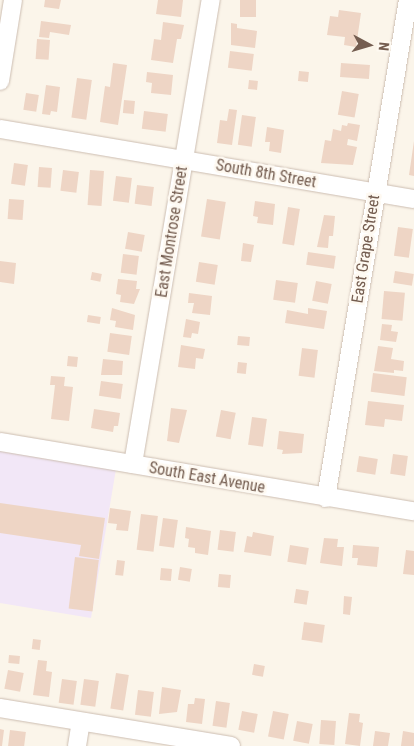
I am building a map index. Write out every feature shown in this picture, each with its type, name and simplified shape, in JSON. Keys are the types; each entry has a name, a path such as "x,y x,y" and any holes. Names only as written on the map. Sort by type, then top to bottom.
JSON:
{"street":[{"path":"0,81 13,0"},
{"name":"East Montrose Street","path":"134,464 211,0"},
{"name":"East Grape Street","path":"326,498 408,0"},
{"name":"South 8th Street","path":"0,129 414,199"},
{"name":"South East Avenue","path":"0,442 326,498 414,511"},
{"path":"0,708 231,746"},
{"path":"77,746 81,722"}],"shaded area":[{"path":"0,451 116,469 91,618 0,603"}],"building":[{"path":"45,0 61,0 59,9 44,7"},
{"path":"158,0 183,0 181,17 156,14"},
{"path":"240,0 256,0 256,17 240,17"},
{"path":"339,10 361,13 356,47 344,45 345,37 327,35 330,16 338,17"},
{"path":"41,21 71,25 69,35 50,32 49,38 39,37"},
{"path":"163,22 184,25 181,39 177,39 173,63 151,60 154,39 161,40"},
{"path":"231,23 237,24 237,28 257,31 255,48 231,45"},
{"path":"37,39 50,40 49,60 36,59"},
{"path":"230,51 254,54 252,71 228,68"},
{"path":"113,63 127,65 118,125 100,122 105,86 110,87"},
{"path":"341,63 370,65 369,79 340,77"},
{"path":"299,71 309,72 308,82 298,81"},
{"path":"147,72 173,75 171,95 151,93 152,83 146,82"},
{"path":"77,78 92,80 86,120 71,118"},
{"path":"249,80 258,81 257,90 248,89"},
{"path":"46,85 60,87 57,112 51,111 50,115 42,114"},
{"path":"342,91 359,94 355,118 338,115"},
{"path":"26,93 39,95 36,112 23,110"},
{"path":"124,100 135,101 134,114 123,113"},
{"path":"229,109 237,110 232,145 217,143 220,120 227,121"},
{"path":"144,111 168,114 166,132 142,129"},
{"path":"242,115 256,117 252,147 238,145"},
{"path":"348,123 360,125 357,141 348,139 347,145 357,147 353,165 321,163 325,140 331,141 333,129 341,131 342,125 347,126"},
{"path":"267,127 284,130 281,153 269,151 270,142 265,142"},
{"path":"414,141 414,176 409,175"},
{"path":"14,163 28,165 25,186 11,184"},
{"path":"39,167 52,168 51,188 38,187"},
{"path":"63,170 79,172 76,193 60,191"},
{"path":"90,170 104,171 102,206 88,205"},
{"path":"116,176 132,178 129,203 113,201"},
{"path":"137,185 154,187 152,206 135,204"},
{"path":"9,199 24,200 23,220 8,219"},
{"path":"207,199 226,202 220,240 201,237"},
{"path":"255,201 275,204 273,225 257,223 258,217 253,216"},
{"path":"288,207 300,209 294,245 282,244"},
{"path":"324,215 335,216 333,236 329,236 328,248 317,247"},
{"path":"398,227 413,229 409,258 394,256"},
{"path":"128,232 145,235 142,252 125,249"},
{"path":"243,243 254,245 251,262 241,261"},
{"path":"308,252 336,256 334,269 306,265"},
{"path":"123,254 139,256 137,275 121,273"},
{"path":"0,261 16,263 14,284 0,282"},
{"path":"199,262 218,265 215,285 196,282"},
{"path":"395,271 414,274 412,286 393,283"},
{"path":"92,272 102,274 100,282 90,280"},
{"path":"118,279 137,281 136,289 140,289 134,304 120,302 121,295 116,294"},
{"path":"276,280 298,283 295,303 273,300"},
{"path":"316,281 332,284 328,304 312,301"},
{"path":"384,291 405,293 402,321 382,319"},
{"path":"189,293 212,296 210,315 192,313 194,303 188,303"},
{"path":"112,308 135,315 133,330 115,327 116,321 110,320"},
{"path":"308,308 327,311 324,329 285,323 287,310 308,314"},
{"path":"88,315 101,317 100,324 87,322"},
{"path":"186,319 200,322 198,334 192,333 191,338 183,337"},
{"path":"382,324 392,325 391,331 398,332 396,342 380,340"},
{"path":"110,333 132,336 129,355 107,352"},
{"path":"238,336 250,337 249,346 237,345"},
{"path":"181,345 205,349 203,359 196,358 195,369 178,367"},
{"path":"378,346 393,348 391,359 404,361 403,371 394,370 394,373 374,371"},
{"path":"302,348 318,350 314,378 299,376"},
{"path":"68,356 78,357 77,367 67,366"},
{"path":"103,359 123,361 122,375 101,375"},
{"path":"238,362 247,363 246,374 237,373"},
{"path":"373,373 407,377 404,396 371,392"},
{"path":"51,376 65,377 64,386 73,387 69,421 51,419 55,385 50,385"},
{"path":"101,381 123,384 121,399 99,396"},
{"path":"368,401 404,405 402,421 385,419 384,427 365,425"},
{"path":"171,408 187,410 179,443 167,441"},
{"path":"94,409 120,413 118,426 114,426 113,432 91,428"},
{"path":"221,410 236,413 231,439 216,437"},
{"path":"252,417 267,419 263,447 248,445"},
{"path":"279,431 304,434 302,453 282,454 283,450 277,449"},
{"path":"393,454 408,456 405,476 390,474"},
{"path":"359,456 378,459 375,475 356,472"},
{"path":"0,503 105,518 99,559 79,556 81,545 0,533"},
{"path":"110,508 131,511 128,531 116,530 117,524 108,523"},
{"path":"141,514 158,516 153,552 137,550"},
{"path":"163,518 178,520 174,548 159,546"},
{"path":"186,527 211,531 208,555 195,553 195,548 188,547 189,539 185,538"},
{"path":"220,530 236,532 233,552 218,550"},
{"path":"253,532 274,536 271,556 244,552 247,536 252,537"},
{"path":"324,538 338,539 337,547 344,547 342,566 320,563"},
{"path":"290,545 309,548 306,565 287,562"},
{"path":"353,545 379,547 377,567 357,565 358,558 352,558"},
{"path":"406,550 414,551 414,575 403,574"},
{"path":"75,557 99,560 92,612 69,609"},
{"path":"117,560 125,561 123,576 115,575"},
{"path":"180,567 192,569 190,582 178,580"},
{"path":"161,568 172,569 171,581 160,580"},
{"path":"219,574 231,575 230,588 218,587"},
{"path":"296,589 309,591 307,605 294,603"},
{"path":"344,596 352,597 350,615 343,614"},
{"path":"304,622 325,625 322,643 301,640"},
{"path":"33,639 41,640 40,650 32,649"},
{"path":"9,655 20,656 19,664 8,663"},
{"path":"38,660 47,661 46,671 52,672 49,697 33,695"},
{"path":"254,664 265,666 263,677 252,675"},
{"path":"8,670 24,673 20,692 4,689"},
{"path":"116,673 129,675 123,711 110,709"},
{"path":"62,679 77,681 74,705 59,703"},
{"path":"84,679 99,681 95,707 80,705"},
{"path":"162,687 181,690 177,712 159,714"},
{"path":"138,690 154,692 151,717 135,715"},
{"path":"195,698 205,699 202,724 186,722 188,704 194,704"},
{"path":"216,701 230,703 226,728 213,726"},
{"path":"242,711 258,714 254,733 238,730"},
{"path":"273,711 289,714 284,740 268,737"},
{"path":"349,713 360,714 359,722 363,723 360,746 345,744"},
{"path":"321,720 336,721 334,745 319,744"},
{"path":"297,721 313,724 309,744 293,741"},
{"path":"0,729 4,730 2,746 0,746"},
{"path":"10,730 26,732 24,746 8,746"},
{"path":"375,731 390,733 388,746 373,746"},
{"path":"403,731 414,733 414,746 401,746"}]}
